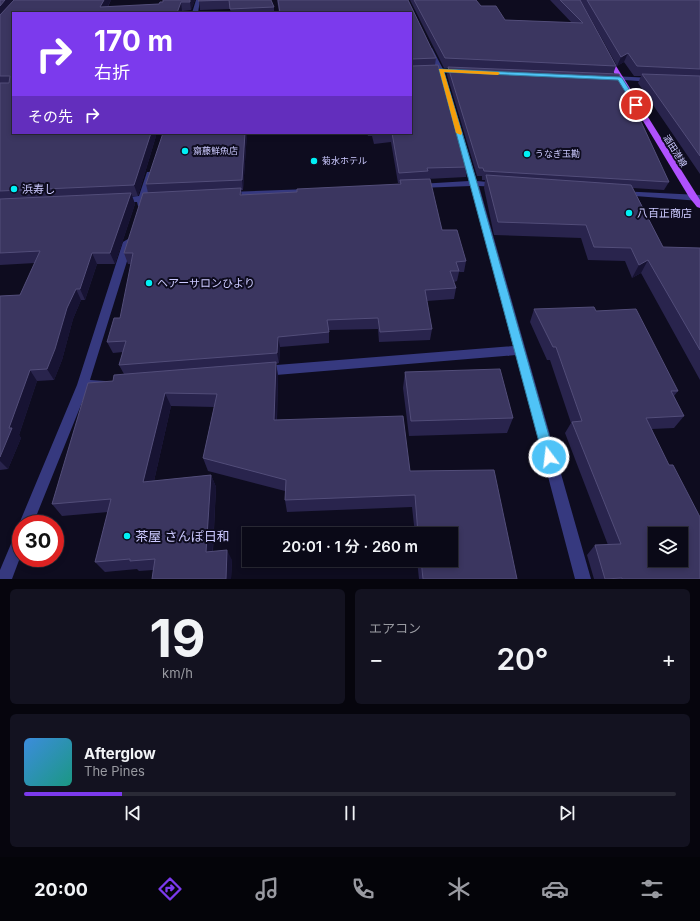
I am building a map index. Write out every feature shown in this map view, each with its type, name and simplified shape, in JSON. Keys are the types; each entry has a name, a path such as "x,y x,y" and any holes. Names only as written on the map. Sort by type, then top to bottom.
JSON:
{"main road":[{"name":"酒田港線","path":"605,52 620,79 697,197 700,206"}],"street":[{"path":"195,12 198,0"},
{"path":"427,42 441,71 474,183 583,579"},
{"path":"604,78 664,80"},
{"path":"138,213 152,169"},
{"path":"410,186 474,183 505,185"},
{"path":"221,195 316,190"},
{"path":"615,192 697,197"},
{"path":"111,200 166,197"},
{"path":"30,515 83,385 130,236"},
{"path":"250,372 520,350"},
{"path":"83,385 115,383"},
{"path":"4,579 12,559"}],"building":[{"path":"0,0 5,0 0,6"},
{"path":"14,0 104,0 100,7 159,4 160,2 163,2 163,0 190,0 190,2 181,2 177,12 12,12 12,134 151,134 134,185 0,191 0,83 9,83 10,76 0,76 0,15"},
{"path":"199,0 229,0 198,1"},
{"path":"229,0 271,0 274,7 230,9"},
{"path":"278,0 408,0 436,58 412,59 412,12 280,12"},
{"path":"414,0 476,0 481,6 496,6 505,20 583,23 560,0 580,0 616,66 445,58"},
{"path":"587,0 700,0 700,69 637,66 628,53 621,57"},
{"path":"438,65 468,167 427,168 428,171 399,173 392,134 412,134 412,66"},
{"path":"448,67 619,74 669,182 484,171 483,168 479,168"},
{"path":"642,74 700,76 700,156"},
{"path":"163,134 245,134 242,180 146,184"},
{"path":"486,175 631,185 663,247 700,248 700,350 648,260 639,265 631,248 594,247 586,225 498,222"},
{"path":"430,179 442,230 457,230 466,261 456,262 459,271 450,271 456,288 425,290 432,329 380,332 378,318 327,320 329,332 278,337 277,353 119,365 126,341 107,342 114,318 120,318 133,253 124,253 143,193 241,188 240,195 297,192 297,189 401,184 400,180"},
{"path":"131,193 110,253 92,253 80,289 76,289 67,308 55,349 47,369 30,370 9,428 12,428 0,457 0,296 20,295 40,251 0,253 0,199"},
{"path":"594,307 596,311 636,309 678,391 671,391 684,416 646,418 669,465 673,465 700,517 700,579 605,579 595,545 621,544 572,422 582,421 556,347 553,347 534,309"},
{"path":"276,362 274,420 403,416 410,471 494,470 517,579 423,579 422,567 458,567 458,527 417,527 415,495 285,500 286,480 203,458 217,394 165,393 143,482 211,475 206,552 227,550 226,579 152,579 155,559 130,561 130,559 95,562 111,499 52,504 88,383 113,381 114,375"},
{"path":"500,369 513,418 411,421 405,372"}],"slow traffic":[{"path":"459,133 441,71 498,73"}],"place":[{"name":"齋藤鮮魚店","path":"185,151"},
{"name":"うなぎ玉勘","path":"527,154"},
{"name":"菊水ホテル","path":"314,161"},
{"name":"浜寿し","path":"14,189"},
{"name":"八百正商店","path":"629,213"},
{"name":"ヘアーサロンひより","path":"149,283"},
{"name":"茶屋 さんぽ日和","path":"127,536"}],"route":[{"path":"549,457 474,183 441,71 620,79 636,105"}]}
